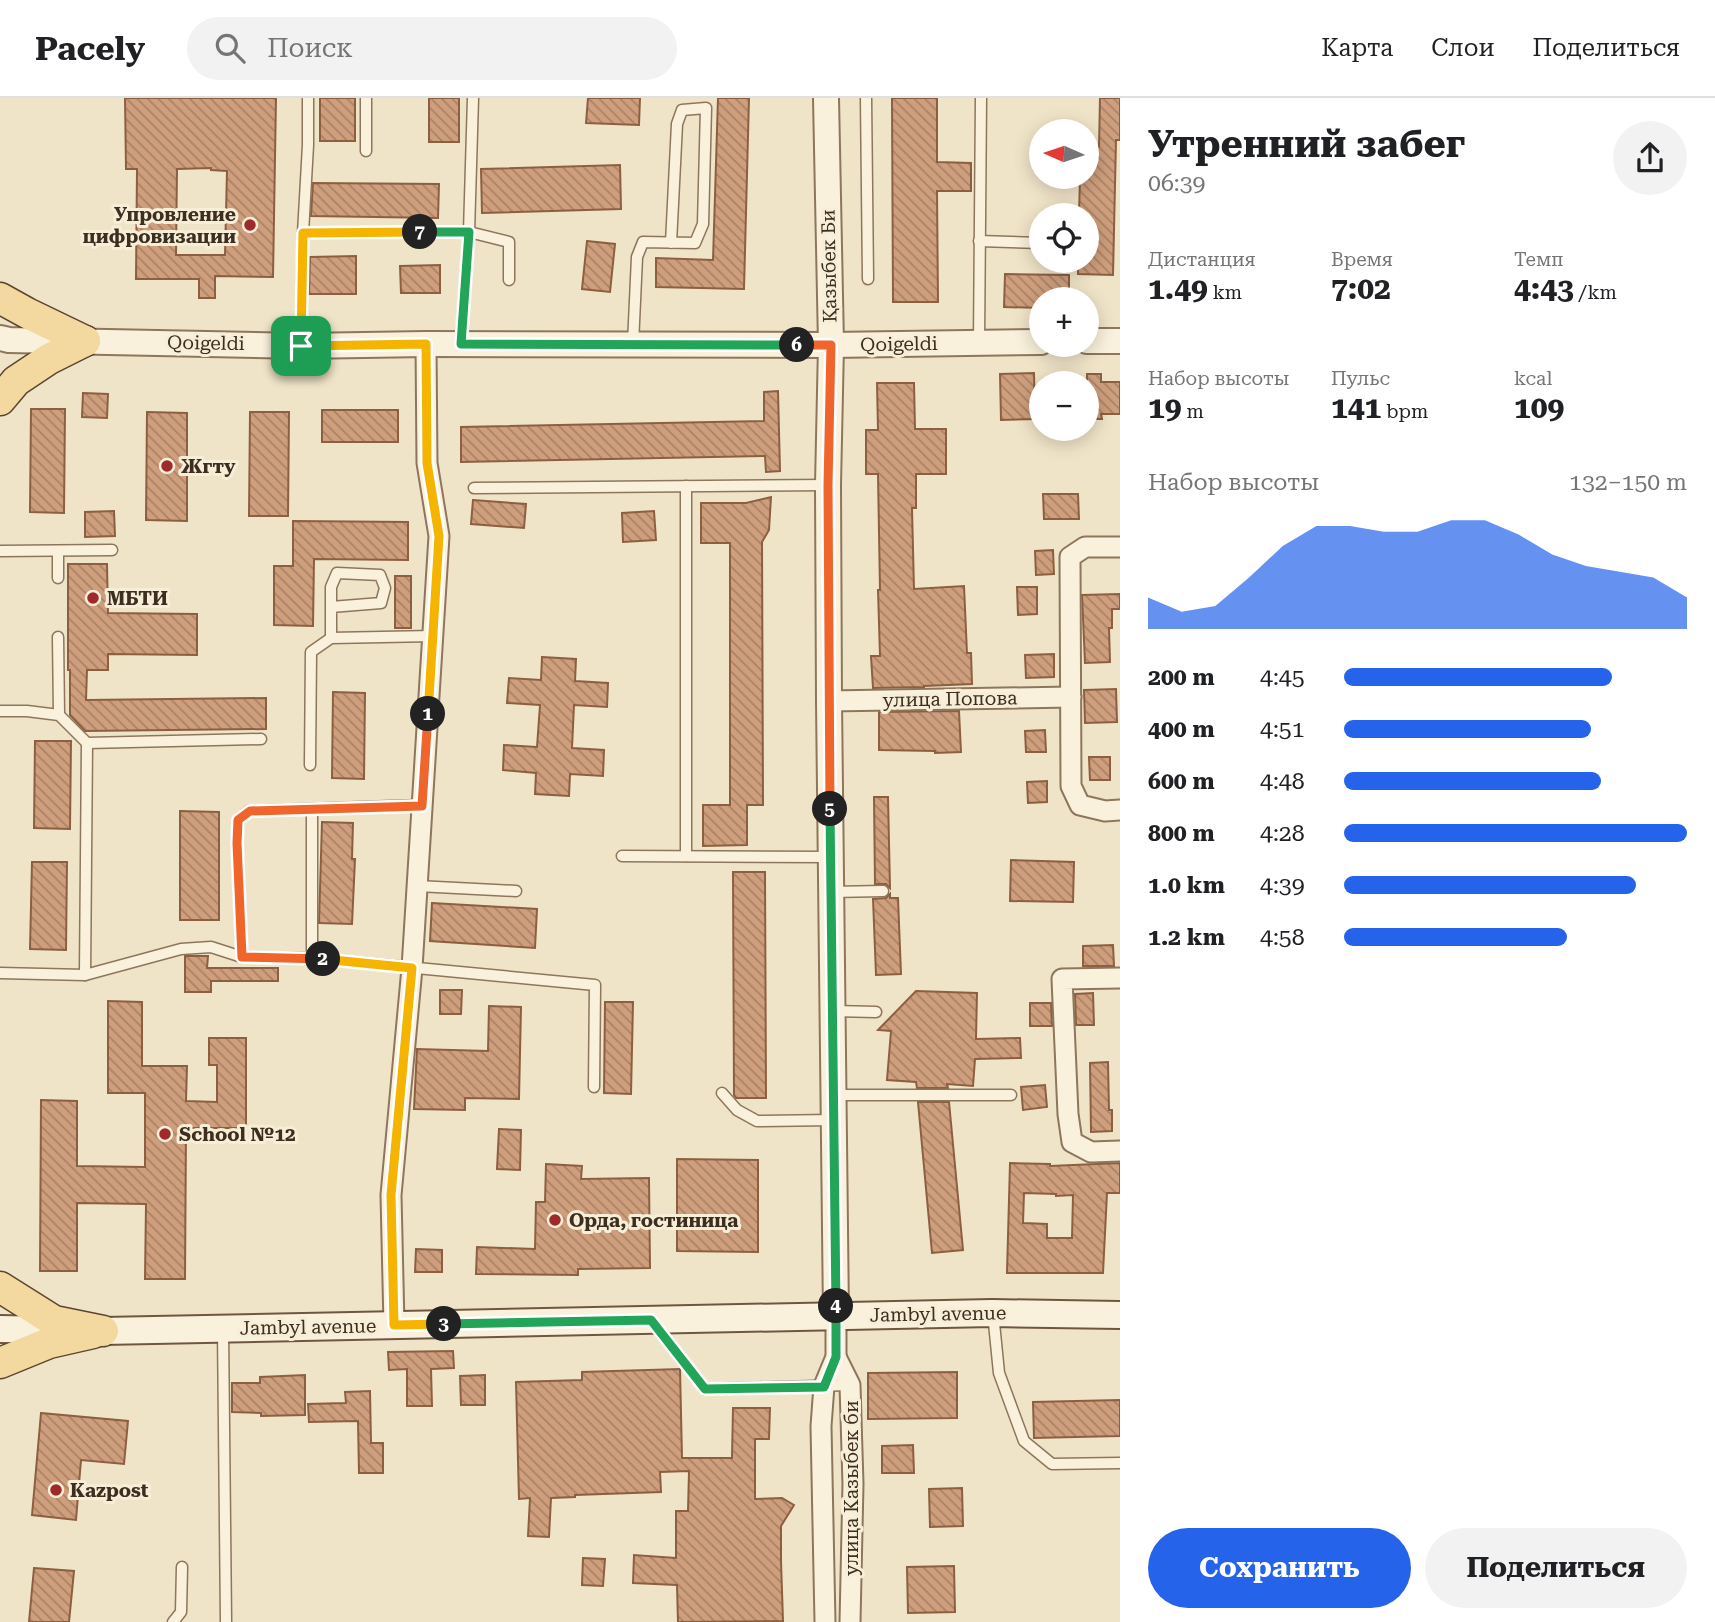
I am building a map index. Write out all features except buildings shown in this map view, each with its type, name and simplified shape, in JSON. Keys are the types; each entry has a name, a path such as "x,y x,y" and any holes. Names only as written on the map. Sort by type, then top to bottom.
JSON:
{"main road":[{"path":"0,298 85,341"},
{"path":"0,400 16,381 85,341"},
{"path":"0,1287 54,1321 103,1331"},
{"name":"Jambyl avenue","path":"0,1329 103,1331 992,1313 1120,1315"},
{"path":"0,1363 49,1343 103,1331"}],"street":[{"name":"Қазыбек Би","path":"826,98 831,345 828,485 829,701 836,1316"},
{"name":"Qoigeldi","path":"0,338 301,346 1029,342"},
{"path":"1099,341 1120,341"},
{"path":"394,1325 391,1195 412,968 439,536 427,463 426,344"},
{"path":"1120,547 1085,547 1070,557 1071,786 1080,805 1105,811 1120,810"},
{"name":"улица Попова","path":"829,701 1071,696"},
{"path":"1120,978 1062,979 1068,1114 1072,1142 1091,1152 1120,1151"},
{"name":"улица Казыбек би","path":"825,1622 821,1426 824,1387 836,1357 836,1316"},
{"name":"улица Казыбек би","path":"836,1357 850,1385 853,1484 850,1622"}],"lane":[{"path":"301,346 308,98"},
{"path":"366,98 366,151"},
{"path":"461,344 469,232 473,98"},
{"path":"866,98 868,279"},
{"path":"979,343 981,98"},
{"path":"634,344 637,257 643,242 671,243 695,243 703,224 706,108 682,110 677,124 671,243"},
{"path":"303,233 469,232 509,242 509,280"},
{"path":"979,242 1029,243"},
{"path":"474,488 828,485"},
{"path":"686,486 686,856"},
{"path":"0,551 112,550"},
{"path":"58,551 58,578"},
{"path":"331,607 381,603 385,588 380,575 337,573 331,587 331,607 331,638"},
{"path":"310,765 311,652 331,638 433,636"},
{"path":"58,637 59,715"},
{"path":"0,711 59,715 87,743 85,975"},
{"path":"87,743 261,739"},
{"path":"242,957 238,820 250,811 422,806"},
{"path":"312,809 312,958"},
{"path":"622,856 831,857"},
{"path":"417,886 516,891"},
{"path":"831,892 883,891"},
{"path":"0,973 85,975 181,949 211,947 242,957 312,958 595,985 594,1087"},
{"path":"832,1011 876,1012"},
{"path":"722,1093 737,1110 757,1121 834,1120"},
{"path":"833,1095 1011,1095"},
{"path":"992,1313 999,1373 1024,1441 1052,1464 1120,1463"},
{"path":"651,1320 705,1389 850,1385"},
{"path":"223,1328 226,1622"},
{"path":"173,1622 181,1612 182,1567"}],"place":[{"name":"Упровление цифровизации","path":"250,225"},
{"name":"Жгту","path":"167,466"},
{"name":"МБТИ","path":"93,598"},
{"name":"School №12","path":"165,1134"},
{"name":"Орда, гостиница","path":"555,1220"},
{"name":"Kazpost","path":"56,1490"}],"route":[{"path":"469,232 461,344 831,345 828,485 829,701 836,1357 824,1387 705,1389 651,1320 394,1325 391,1195 412,968 312,958 242,957 237,843 238,820 250,811 422,806 439,536 427,463 426,344 301,346 303,233 469,232"}]}
